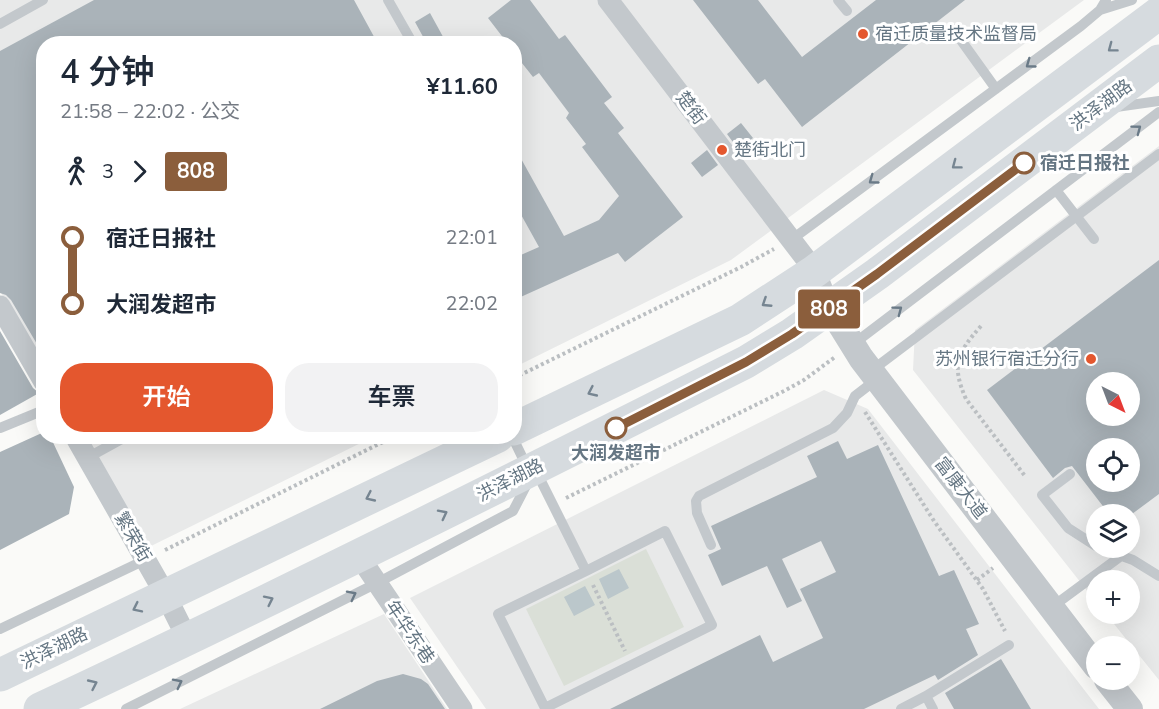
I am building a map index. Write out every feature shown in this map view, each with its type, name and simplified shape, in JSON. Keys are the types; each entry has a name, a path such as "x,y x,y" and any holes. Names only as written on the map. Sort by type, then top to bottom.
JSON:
{"main road":[{"path":"522,425 740,320 815,271 1159,13"},
{"name":"洪泽湖路","path":"40,709 359,556 746,362 830,308 1159,61"},
{"name":"洪泽湖路","path":"0,675 481,444"}],"street":[{"name":"楚街","path":"608,0 815,271 830,308"},
{"path":"0,306 36,368"},
{"name":"富康大道","path":"830,308 851,345 1086,653"},
{"name":"繁荣街","path":"79,444 165,594 188,640"},
{"name":"年华东巷","path":"359,556 462,709"},
{"path":"1115,690 1130,709"}],"lane":[{"path":"0,24 44,0"},
{"path":"388,0 408,36"},
{"path":"838,0 847,11"},
{"path":"791,240 996,89 1103,5 1132,0"},
{"path":"953,29 996,89"},
{"path":"1094,110 1159,101"},
{"path":"851,345 1159,112"},
{"path":"711,545 695,507 699,496 833,428 847,413 855,396 874,375 1076,216 1159,154"},
{"path":"1056,190 1094,239"},
{"path":"0,428 36,413"},
{"path":"87,458 112,444"},
{"path":"517,444 586,571"},
{"path":"126,709 377,583 513,511 532,469"},
{"path":"1070,474 1042,495 1073,533 1086,540"},
{"path":"665,531 712,625 545,709 498,614 586,571 665,531"},
{"path":"1052,607 1118,558"},
{"path":"1126,558 1145,566 1159,576"},
{"path":"0,629 145,560"},
{"path":"901,709 926,696 1009,642"},
{"path":"926,696 933,709"}],"path":[{"path":"522,374 731,272 791,240"},
{"path":"981,326 964,345 959,358 957,372 961,386 966,399 1025,476"},
{"path":"855,396 934,521 983,590 1009,642"},
{"path":"145,560 379,444"},
{"path":"586,571 632,664"}],"shaded area":[{"path":"0,0 1084,0 731,260 522,364 522,36 36,36 36,354 0,291"},
{"name":"苏州银行宿迁分行","path":"1159,146 1159,680 1140,656 1140,636 1124,636 1114,624 1140,624 1140,570 1086,570 1086,589 913,370 915,330"},
{"path":"824,390 868,409 1099,709 486,709 410,598"},
{"path":"88,444 359,444 149,547"},
{"path":"646,549 684,627 564,686 526,609"},
{"path":"619,569 629,588 608,599 599,579"},
{"path":"585,586 595,605 574,616 564,597"},
{"path":"384,614 447,709 180,709"}],"building":[{"path":"94,0 354,0 374,36 36,36 36,342 11,300 0,293 0,51"},
{"path":"511,0 530,0 559,39 565,35 612,97 604,103 624,128 618,133 683,217 625,262 618,253 522,296 522,254 539,247 522,216 522,160 564,236 599,220 619,196 582,147 586,144 566,118 569,113 539,73 533,77 522,63 522,36 502,36 488,18"},
{"path":"693,0 758,0 802,57 876,0 965,0 802,127 765,79 758,84"},
{"path":"430,13 443,36 423,36 415,22"},
{"path":"741,123 753,138 738,149 727,134"},
{"path":"707,150 718,165 702,177 691,163"},
{"path":"1159,260 1159,494 1140,508 1140,504 1101,504 1092,492 1140,492 1140,438 1086,438 1086,484 1072,466 1065,468 1053,478 987,390"},
{"path":"0,331 36,390 36,395 0,415"},
{"path":"36,436 36,444 54,444 74,487 69,514 0,550 0,452"},
{"path":"838,441 847,459 878,445 939,576 954,570 979,624 966,629 978,655 938,680 935,675 864,709 610,709 760,635 773,662 823,638 800,589 836,572 821,541 782,559 802,601 787,608 767,566 722,586 708,555 721,549 711,526 817,477 807,456"},
{"path":"1001,659 1031,709 954,709 945,693"},
{"path":"403,674 421,679 428,684 445,709 320,709 377,681"}],"bus line":[{"name":"808","path":"616,428 746,362 792,334 877,274 1024,163"}],"place":[{"name":"宿迁质量技术监督局","path":"863,34"},
{"name":"楚街北门","path":"722,150"},
{"name":"宿迁日报社","path":"1024,163"},
{"name":"苏州银行宿迁分行","path":"1091,359"},
{"name":"大润发超市","path":"616,428"}]}
